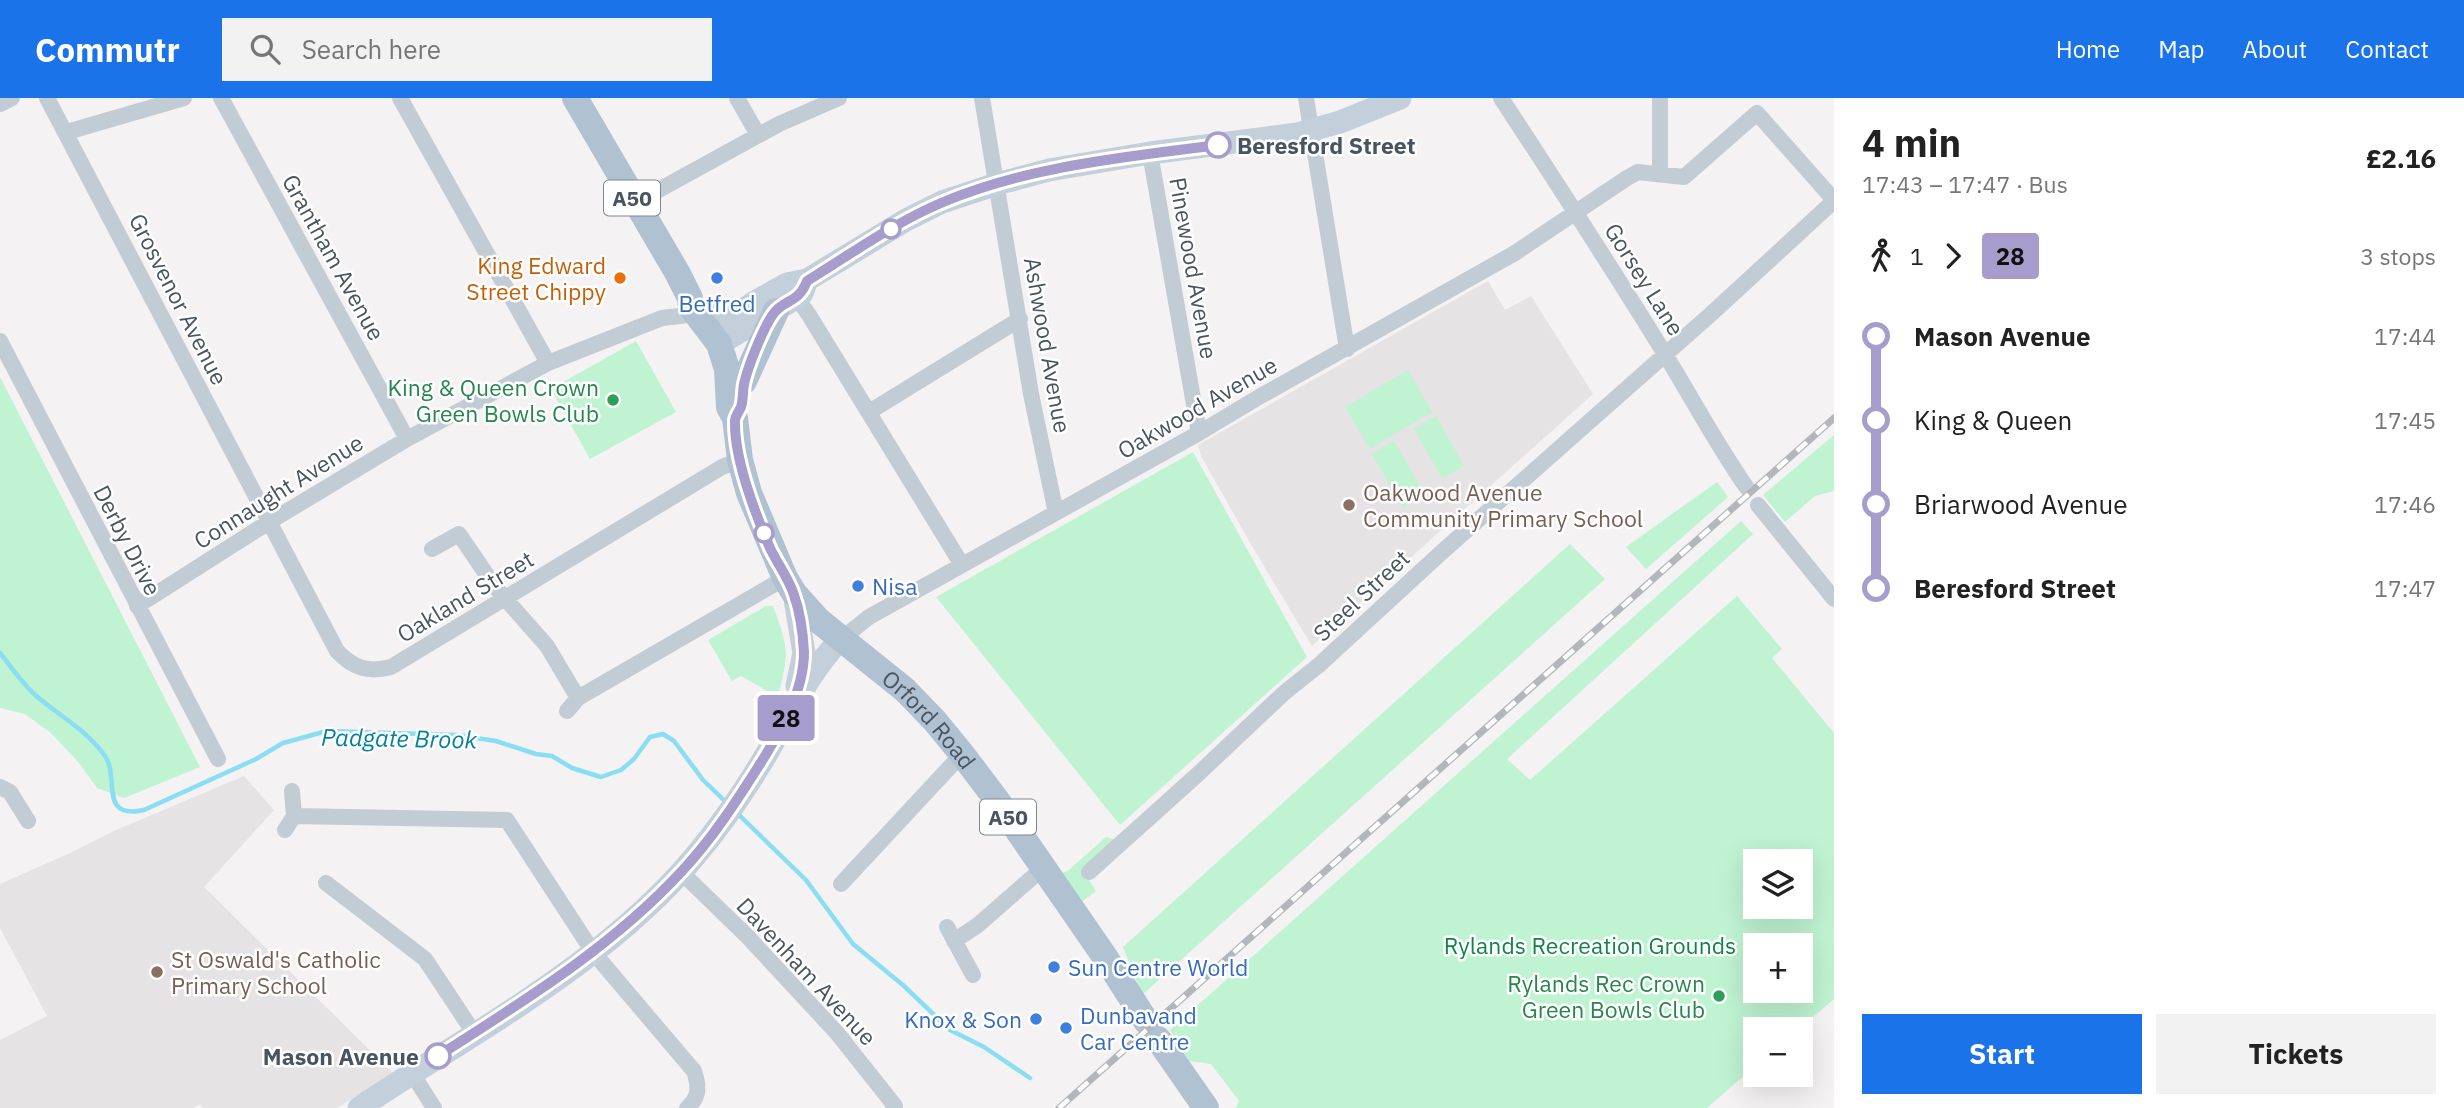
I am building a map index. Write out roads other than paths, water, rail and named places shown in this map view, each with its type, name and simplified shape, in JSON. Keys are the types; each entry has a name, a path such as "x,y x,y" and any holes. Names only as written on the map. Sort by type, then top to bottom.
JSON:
{"main road":[{"name":"A50","path":"575,98 635,203 712,323 740,356 744,381 741,408 735,418"},
{"path":"744,381 752,358 791,293"},
{"name":"A50","path":"712,323 727,369 729,407 735,418 740,460 755,510 789,586 812,614 840,640"},
{"name":"Orford Road","path":"840,640 905,690 962,754 1206,1108"}],"street":[{"path":"0,104 12,98"},
{"name":"Grosvenor Avenue","path":"47,98 269,522"},
{"path":"67,132 184,98"},
{"name":"Grantham Avenue","path":"221,98 407,439"},
{"path":"400,98 548,363"},
{"path":"737,98 758,135"},
{"path":"635,203 758,135 839,98"},
{"name":"Ashwood Avenue","path":"982,98 1031,394 1056,513"},
{"path":"1306,98 1347,348"},
{"path":"712,323 791,293 906,220 942,202 997,184 1049,170 1150,153 1280,137 1362,114 1400,98"},
{"name":"Gorsey Lane","path":"1501,98 1576,210 1746,488"},
{"path":"1660,98 1660,174"},
{"name":"Oakwood Avenue","path":"840,640 869,617 1515,253 1576,210 1638,172 1684,177 1757,113 1834,200"},
{"name":"Pinewood Avenue","path":"1150,153 1199,433"},
{"name":"Steel Street","path":"1089,872 1284,692 1319,665 1834,200"},
{"path":"791,293 869,412 962,565"},
{"name":"Connaught Avenue","path":"137,606 407,439 548,363 662,318 712,323"},
{"path":"869,412 1020,319"},
{"name":"Derby Drive","path":"0,341 218,759"},
{"name":"Oakland Street","path":"269,522 337,651 346,660 367,670 391,667 722,467 740,460"},
{"path":"1758,505 1834,599"},
{"path":"432,549 459,534 495,587 547,646 578,698"},
{"path":"567,711 578,698 789,586 804,653 789,712"},
{"path":"359,1108 593,952 639,914 681,872 732,808 819,662 840,640"},
{"path":"841,884 962,754"},
{"path":"0,787 10,792 28,821"},
{"path":"292,791 289,823 507,820 593,952 694,1071 699,1087 693,1102 687,1108"},
{"path":"973,975 951,934 978,925 1043,868"},
{"name":"Davenham Avenue","path":"681,872 747,936 837,1033 894,1107"},
{"path":"326,883 425,959 474,1033"},
{"path":"412,1073 434,1108"}],"waterway":[{"name":"Padgate Brook","path":"0,653 35,695 98,747 109,765 115,803 121,809 130,811 144,810 256,759 283,743 327,731 457,735 496,741 536,754 552,756 572,768 601,777 621,770 634,759 650,737 663,734 674,741 703,780 727,803"},
{"name":"Padgate Brook","path":"738,814 806,880 853,944 904,986 950,1030 984,1047 1030,1078"}],"railway":[{"path":"1059,1108 1834,418"}],"place":[{"name":"Beresford Street","path":"1218,145"},
{"name":"King Edward Street Chippy","path":"620,278"},
{"name":"Betfred","path":"717,278"},
{"name":"King & Queen Crown Green Bowls Club","path":"613,400"},
{"name":"Oakwood Avenue Community Primary School","path":"1349,505"},
{"name":"Nisa","path":"858,586"},
{"name":"Sun Centre World","path":"1054,967"},
{"name":"St Oswald's Catholic Primary School","path":"157,972"},
{"name":"Rylands Rec Crown Green Bowls Club","path":"1719,996"},
{"name":"Knox & Son","path":"1036,1019"},
{"name":"Dunbavand Car Centre","path":"1066,1028"},
{"name":"Mason Avenue","path":"438,1056"}],"park label":[{"name":"Rylands Recreation Grounds","path":"1590,945"}]}
